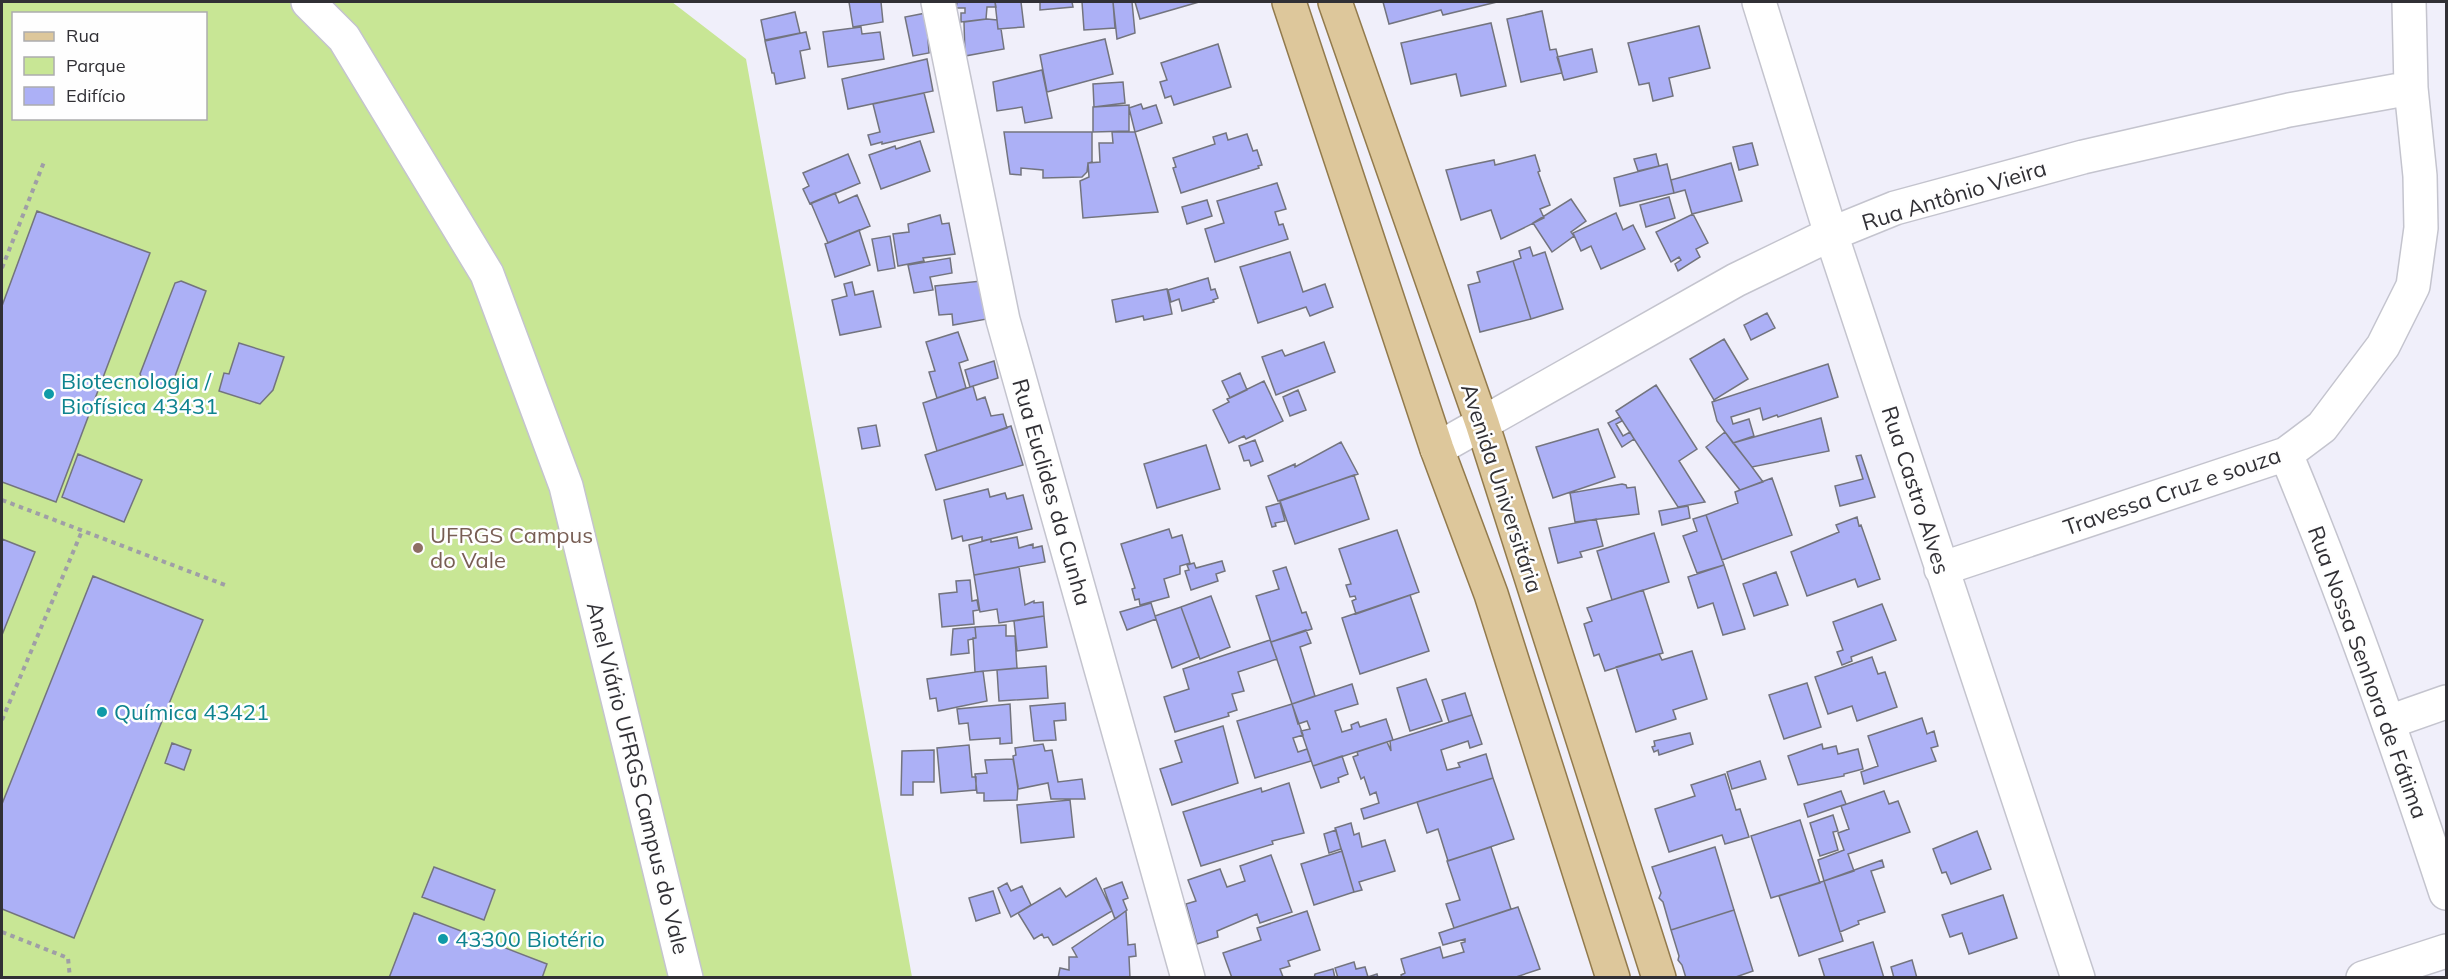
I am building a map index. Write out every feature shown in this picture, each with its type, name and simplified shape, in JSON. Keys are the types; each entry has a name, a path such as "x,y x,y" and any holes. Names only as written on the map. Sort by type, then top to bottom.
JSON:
{"main road":[{"name":"Avenida Universitária","path":"1289,2 1437,449 1491,594 1613,978"},
{"name":"Avenida Universitária","path":"1335,2 1482,423 1659,978"}],"street":[{"name":"Anel Viário UFRGS Campus do Vale","path":"308,2 344,38 487,274 566,486 686,978"},
{"name":"Rua Euclides da Cunha","path":"938,2 1003,320 1188,978"},
{"name":"Rua Castro Alves","path":"1759,2 1831,234 2078,978"},
{"name":"Travessa Cruz e souza","path":"1941,568 2286,454 2322,427 2383,346 2414,286 2421,228 2420,176 2411,88 2409,2"},
{"name":"Rua Antônio Vieira","path":"1437,449 1736,280 1831,234 1895,208 2083,158 2289,110 2411,88"},
{"name":"Rua Nossa Senhora de Fátima","path":"2286,454 2389,722 2446,892"},
{"path":"2389,722 2446,702"},
{"path":"2363,978 2446,951"}],"path":[{"path":"2,268 44,162"},
{"path":"2,501 225,585"},
{"path":"2,720 82,531"},
{"path":"2,932 68,958 70,978"}],"green space":[{"name":"UFRGS Campus do Vale","path":"2,2 672,2 746,59 912,977 2,978"}],"building":[{"path":"849,2 881,2 883,22 853,27"},
{"path":"957,2 995,2 996,7 987,7 986,19 961,22 961,13 965,13 965,8 956,8"},
{"path":"995,2 1021,2 1024,27 998,29"},
{"path":"1040,2 1072,2 1073,7 1040,10"},
{"path":"1082,2 1113,2 1115,28 1084,30"},
{"path":"1113,2 1132,2 1135,33 1117,39"},
{"path":"1135,2 1199,2 1140,19"},
{"path":"1383,2 1497,2 1443,15 1441,10 1389,24"},
{"path":"1542,11 1550,50 1556,49 1562,73 1521,82 1507,19"},
{"path":"795,12 800,33 765,40 761,20"},
{"path":"926,13 929,53 913,56 905,17"},
{"path":"997,20 1004,49 965,56 964,22"},
{"path":"1491,23 1506,86 1461,96 1456,74 1411,84 1401,43"},
{"path":"1699,26 1710,68 1669,78 1673,96 1653,101 1649,83 1639,85 1628,43"},
{"path":"861,27 862,34 880,32 884,59 828,67 823,32"},
{"path":"806,32 810,49 800,51 805,78 776,84 765,41"},
{"path":"1105,39 1113,74 1047,92 1040,55"},
{"path":"1218,44 1231,87 1174,105 1171,96 1165,98 1160,82 1167,80 1161,63"},
{"path":"1592,49 1597,72 1564,80 1557,57"},
{"path":"927,59 933,91 848,109 842,79"},
{"path":"1042,70 1052,118 1025,123 1022,107 997,111 993,82"},
{"path":"1123,82 1125,103 1094,107 1093,84"},
{"path":"924,93 934,132 871,145 868,135 880,132 873,104"},
{"path":"1141,104 1143,109 1156,105 1162,123 1135,132 1129,108"},
{"path":"1129,105 1129,131 1093,132 1093,107"},
{"path":"1004,132 1092,132 1092,162 1088,163 1087,172 1082,177 1043,178 1043,170 1021,168 1021,175 1010,174"},
{"path":"1112,132 1135,132 1158,212 1083,218 1080,181 1089,177 1088,163 1100,162 1099,143 1113,143"},
{"path":"1226,133 1228,140 1247,134 1253,151 1257,150 1262,165 1258,166 1259,168 1181,193 1173,168 1176,167 1173,158 1215,144 1213,137"},
{"path":"920,141 930,171 881,189 869,155"},
{"path":"1752,143 1758,165 1739,170 1733,147"},
{"path":"848,154 860,183 810,204 803,189 809,186 803,173"},
{"path":"1656,154 1659,166 1638,171 1634,159"},
{"path":"1535,155 1540,171 1538,172 1550,205 1540,209 1544,218 1501,239 1491,210 1461,220 1446,170 1494,160 1495,165"},
{"path":"1731,163 1742,201 1692,214 1685,190 1674,193 1671,180"},
{"path":"1667,164 1674,193 1620,206 1614,178"},
{"path":"1277,183 1286,209 1275,212 1279,225 1283,224 1288,239 1215,262 1205,229 1224,223 1217,201"},
{"path":"835,193 839,203 857,195 870,226 828,243 811,203"},
{"path":"1669,197 1675,218 1646,227 1640,205"},
{"path":"1571,199 1586,221 1571,232 1574,236 1552,252 1533,223"},
{"path":"1207,200 1212,216 1187,224 1182,207"},
{"name":"Biotecnologia / Biofísica 43431","path":"37,211 150,253 56,502 2,482 2,306"},
{"path":"1616,213 1623,230 1633,225 1645,249 1601,269 1591,246 1581,251 1573,233"},
{"path":"1693,214 1708,243 1696,249 1700,257 1678,271 1675,264 1681,260 1679,257 1671,262 1656,232"},
{"path":"940,215 942,224 949,223 955,254 923,258 924,261 898,266 893,234 909,232 908,224"},
{"path":"859,230 870,265 835,277 825,244"},
{"path":"890,236 895,268 878,271 872,239"},
{"path":"1530,247 1533,256 1545,252 1563,309 1531,319 1513,261 1521,258 1519,251"},
{"path":"1290,252 1303,292 1325,284 1333,307 1310,316 1306,307 1258,323 1240,267"},
{"path":"950,258 952,273 930,277 933,290 914,293 908,265"},
{"path":"1513,261 1531,319 1480,332 1468,285 1480,282 1477,272"},
{"path":"1208,278 1211,290 1215,289 1218,298 1213,300 1214,302 1182,311 1179,299 1171,302 1168,290"},
{"path":"181,281 206,291 170,390 144,381 140,374 175,283"},
{"path":"981,281 987,319 953,325 952,314 939,315 935,286"},
{"path":"852,282 855,295 873,291 881,327 840,335 832,300 847,296 844,284"},
{"path":"1167,289 1172,314 1144,320 1143,316 1116,322 1112,300"},
{"path":"1767,313 1775,328 1751,340 1744,325"},
{"path":"958,332 968,360 959,363 966,388 937,398 929,372 935,371 926,342"},
{"path":"1724,339 1748,379 1714,400 1690,359"},
{"path":"1324,342 1335,372 1276,395 1262,357 1282,350 1285,356"},
{"path":"239,343 284,357 273,390 260,404 219,391 224,373 229,374"},
{"path":"994,361 998,378 970,387 965,370"},
{"path":"1828,364 1838,397 1763,420 1760,408 1731,417 1733,424 1749,419 1754,436 1733,443 1717,421 1712,402"},
{"path":"1240,373 1247,390 1230,398 1222,381"},
{"path":"1264,381 1283,421 1246,439 1244,436 1229,443 1213,410 1229,402 1227,399"},
{"path":"1656,385 1697,449 1679,461 1705,502 1678,507 1616,411"},
{"path":"973,386 977,400 985,397 991,416 1003,414 1007,428 937,451 923,403"},
{"path":"1298,390 1306,410 1290,416 1283,397"},
{"path":"1620,417 1622,421 1616,424 1623,436 1630,432 1634,439 1622,447 1608,423"},
{"path":"1821,418 1829,451 1752,467 1733,443"},
{"path":"876,425 880,446 862,449 858,428"},
{"path":"1011,426 1023,465 936,490 925,455"},
{"path":"1598,429 1615,477 1553,498 1536,447"},
{"path":"1725,432 1763,482 1740,490 1706,447"},
{"path":"1255,440 1263,461 1251,466 1249,460 1244,461 1239,446"},
{"path":"1341,442 1358,474 1278,501 1268,476 1295,464 1295,467"},
{"path":"1206,445 1220,489 1157,508 1144,464"},
{"path":"78,454 142,480 124,522 62,497"},
{"path":"1861,455 1875,497 1840,506 1835,486 1863,479 1856,456"},
{"path":"1354,475 1369,519 1295,544 1280,501"},
{"path":"1772,478 1792,535 1722,560 1706,515 1738,503 1735,492"},
{"path":"1622,484 1627,488 1635,487 1639,514 1575,522 1570,493"},
{"path":"988,489 990,497 1005,493 1007,499 1023,495 1032,529 982,541 982,537 963,541 962,536 952,539 944,500"},
{"path":"1280,503 1285,521 1275,523 1276,526 1272,527 1266,507"},
{"path":"1688,506 1690,518 1662,525 1659,511"},
{"path":"1706,515 1724,565 1697,573 1683,536 1697,531 1693,519"},
{"path":"1857,517 1880,579 1858,587 1855,579 1807,596 1791,552 1839,532 1836,525"},
{"path":"1596,519 1603,546 1580,552 1582,557 1558,563 1549,528"},
{"path":"1169,529 1172,538 1182,535 1190,563 1180,566 1180,574 1164,579 1169,597 1140,605 1139,599 1135,600 1132,589 1135,588 1121,544"},
{"path":"1397,530 1419,592 1356,614 1352,601 1356,599 1355,596 1350,597 1346,585 1351,584 1339,549"},
{"path":"1654,533 1669,582 1612,600 1597,551"},
{"path":"1017,537 1019,548 1033,544 1033,548 1042,546 1045,562 974,575 969,545 991,539 991,542"},
{"path":"2,539 35,552 2,635"},
{"path":"1222,561 1225,571 1216,574 1218,581 1191,590 1185,571 1189,570 1187,565 1194,563 1196,568"},
{"path":"1724,565 1745,629 1723,635 1713,603 1698,608 1688,577"},
{"path":"1019,567 1025,605 1034,601 1034,603 1043,602 1044,616 999,623 997,609 980,612 974,575"},
{"path":"1286,567 1302,613 1306,612 1312,629 1271,642 1256,596 1279,589 1273,571"},
{"path":"1776,572 1788,605 1754,616 1743,584"},
{"name":"Química 43421","path":"93,576 203,620 74,938 2,909 2,804"},
{"path":"970,580 972,601 977,600 979,610 973,611 974,624 942,627 939,594 957,592 956,581"},
{"path":"1643,590 1663,653 1605,671 1599,654 1594,656 1584,624 1592,621 1587,608"},
{"path":"1410,595 1429,651 1360,674 1342,618"},
{"path":"1211,596 1230,647 1200,659 1181,607"},
{"path":"1151,603 1156,619 1127,630 1120,612"},
{"path":"1882,604 1896,640 1851,657 1852,661 1842,665 1837,652 1843,650 1833,622"},
{"path":"1181,607 1199,657 1172,668 1155,616"},
{"path":"1044,616 1047,647 1017,651 1014,621"},
{"path":"1006,625 1006,636 1015,636 1017,668 975,672 973,638 976,638 975,627"},
{"path":"975,627 976,638 968,640 969,653 951,655 953,629"},
{"path":"1306,630 1311,643 1300,647 1315,696 1292,704 1271,642"},
{"path":"1270,640 1277,659 1238,672 1244,691 1232,694 1237,710 1228,713 1229,716 1175,732 1164,697 1189,689 1183,669"},
{"path":"1692,651 1707,699 1673,710 1676,719 1636,732 1616,667 1659,654 1662,660"},
{"path":"1872,657 1878,674 1885,672 1897,707 1857,721 1852,706 1828,714 1815,677"},
{"path":"1046,666 1048,698 999,701 997,670"},
{"path":"983,671 987,701 938,711 936,698 930,699 927,679"},
{"path":"1426,679 1442,721 1410,731 1397,688"},
{"path":"1807,683 1821,727 1784,739 1769,695"},
{"path":"1352,684 1358,704 1335,711 1342,732 1352,729 1351,725 1358,722 1360,727 1386,719 1393,740 1313,766 1301,731 1310,729 1307,721 1298,724 1292,704"},
{"path":"1465,693 1472,715 1449,722 1442,700"},
{"path":"1065,703 1066,720 1054,721 1056,740 1034,741 1030,706"},
{"path":"1010,704 1012,743 1000,744 1000,738 970,740 968,723 959,724 957,709"},
{"path":"1292,704 1303,735 1293,738 1298,752 1307,749 1311,761 1255,778 1237,721"},
{"path":"1472,715 1482,744 1470,748 1468,741 1441,750 1447,770 1460,767 1458,763 1486,754 1493,778 1364,819 1361,809 1379,803 1376,792 1370,795 1364,777 1361,779 1353,757 1358,755 1357,752 1387,742 1391,751 1390,741"},
{"path":"1922,718 1927,734 1934,731 1938,746 1931,748 1936,761 1864,784 1861,772 1878,766 1868,736"},
{"path":"1223,726 1238,783 1172,805 1160,769 1182,762 1175,741"},
{"path":"1690,733 1693,744 1659,755 1658,750 1654,752 1652,747 1655,746 1654,741"},
{"path":"172,743 191,750 184,770 165,763"},
{"path":"1043,744 1045,751 1052,750 1058,782 1082,779 1085,799 1051,799 1048,783 1018,789 1013,756 1016,755 1015,748"},
{"path":"1822,744 1823,749 1836,746 1838,754 1858,749 1863,769 1844,774 1844,776 1798,785 1788,756"},
{"path":"969,745 972,777 976,777 976,790 941,793 937,748"},
{"path":"934,750 934,782 913,782 913,795 901,795 902,751"},
{"path":"1342,756 1348,774 1338,778 1339,782 1321,788 1313,766"},
{"path":"1013,759 1018,786 1017,800 984,801 984,793 977,793 975,774 987,773 985,760"},
{"path":"1760,761 1766,779 1732,789 1727,772"},
{"path":"1725,774 1736,810 1740,809 1749,837 1725,844 1722,835 1669,852 1655,809 1695,796 1691,785"},
{"path":"1493,778 1514,839 1448,861 1438,829 1427,833 1417,802"},
{"path":"1289,783 1304,833 1272,841 1273,844 1201,866 1183,812 1261,788 1262,792"},
{"path":"1841,791 1846,804 1808,817 1804,804"},
{"path":"1884,791 1889,804 1898,801 1910,832 1848,854 1854,871 1824,881 1818,860 1844,850 1838,833 1849,829 1841,806"},
{"path":"1070,800 1074,837 1021,843 1017,805"},
{"path":"1833,815 1838,831 1833,832 1838,850 1820,856 1810,823"},
{"path":"1800,820 1820,883 1771,898 1751,836"},
{"path":"1351,823 1354,835 1359,833 1362,847 1385,840 1395,871 1359,882 1362,890 1354,892 1335,828"},
{"path":"1336,830 1341,849 1329,853 1324,834"},
{"path":"1977,831 1991,869 1951,884 1946,872 1942,873 1933,849"},
{"path":"1491,847 1511,909 1454,928 1446,904 1460,900 1447,861"},
{"path":"1715,847 1734,910 1671,930 1663,902 1659,898 1661,893 1652,867"},
{"path":"1342,851 1354,892 1314,905 1301,864"},
{"path":"1271,855 1292,912 1260,923 1257,914 1217,931 1218,937 1197,944 1186,904 1196,901 1188,880 1220,869 1227,887 1245,881 1240,866"},
{"path":"1882,860 1884,867 1871,871 1885,912 1858,921 1859,924 1840,932 1824,881"},
{"path":"434,867 495,890 484,920 422,897"},
{"path":"1096,878 1112,911 1056,944 1053,945 1048,937 1044,938 1042,934 1034,939 1018,913 1060,888 1066,897"},
{"path":"1824,881 1843,941 1799,956 1779,896"},
{"path":"1122,882 1128,898 1123,900 1127,910 1115,919 1104,889"},
{"path":"1007,883 1011,891 1022,886 1031,905 1011,917 998,888"},
{"path":"993,891 1000,913 976,921 969,898"},
{"path":"2003,895 2017,938 1969,954 1962,933 1950,937 1942,915"},
{"path":"1518,907 1540,969 1513,978 1402,978 1401,975 1405,973 1401,959 1440,947 1443,958 1464,952 1461,943 1465,942 1465,939 1443,945 1439,933"},
{"path":"1734,910 1753,971 1733,978 1686,978 1678,960 1679,956 1671,930"},
{"path":"1126,911 1128,945 1135,944 1136,956 1129,957 1130,978 1058,978 1060,968 1069,970 1069,957 1077,957 1072,948"},
{"path":"1307,911 1320,950 1288,961 1290,966 1280,969 1283,977 1281,978 1232,978 1223,953 1261,940 1257,928"},
{"name":"43300 Biotério","path":"414,913 547,964 542,978 389,978"},
{"path":"1873,942 1884,978 1825,978 1819,959"},
{"path":"1912,960 1917,978 1894,978 1891,967"},
{"path":"1354,962 1356,969 1365,967 1368,977 1377,974 1378,978 1338,978 1335,968"},
{"path":"1333,969 1335,978 1314,978 1315,974"}],"place":[{"name":"Biotecnologia / Biofísica 43431","path":"49,394"},
{"name":"UFRGS Campus do Vale","path":"418,548"},
{"name":"Química 43421","path":"102,712"},
{"name":"43300 Biotério","path":"443,939"}]}
